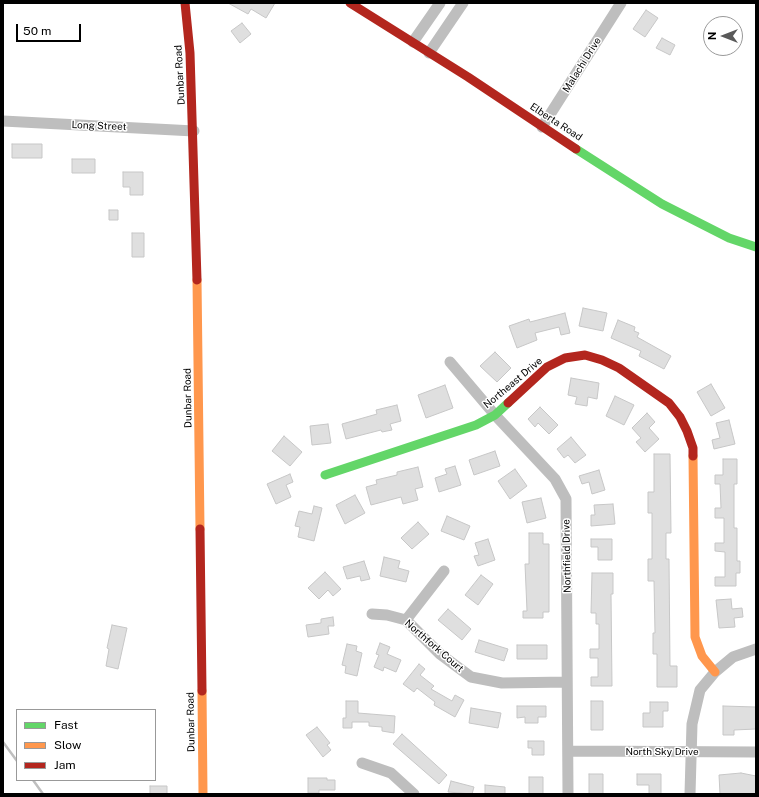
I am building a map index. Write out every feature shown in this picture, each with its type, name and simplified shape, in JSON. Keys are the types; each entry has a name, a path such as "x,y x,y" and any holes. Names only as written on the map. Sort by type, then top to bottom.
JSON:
{"street":[{"name":"Dunbar Road","path":"185,3 190,53 194,131 203,794"},
{"name":"Elberta Road","path":"350,3 413,42 662,204 729,238 756,247"},
{"path":"413,42 440,3"},
{"path":"429,53 463,3"},
{"name":"Malachi Drive","path":"542,127 621,3"},
{"name":"Long Street","path":"3,121 194,131"},
{"name":"Northeast Drive","path":"325,475 460,431 495,415 547,367 565,358 585,356 602,360 619,368 668,403 680,417 693,448 695,637 702,656 715,672"},
{"name":"Northfield Drive","path":"450,362 495,415 555,479 566,499 569,751 568,794"},
{"path":"406,620 444,572"},
{"name":"Northfork Court","path":"372,614 387,615 406,620 440,654 471,677 502,683 567,682"},
{"path":"690,794 692,724 700,690 715,672 733,657 756,649"},
{"name":"North Sky Drive","path":"569,751 756,752"},
{"path":"362,763 391,773 414,794"}],"building":[{"path":"228,3 275,3 266,18 251,9 248,14"},
{"path":"646,10 658,18 645,37 633,29"},
{"path":"242,23 251,34 240,43 231,31"},
{"path":"662,38 675,45 670,55 656,48"},
{"path":"12,144 42,144 42,158 12,158"},
{"path":"72,159 95,159 95,173 72,173"},
{"path":"123,172 143,172 143,195 130,195 130,187 123,187"},
{"path":"109,210 118,210 118,220 109,220"},
{"path":"132,233 144,233 144,257 132,257"},
{"path":"583,308 607,313 603,331 579,326"},
{"path":"565,313 570,333 561,335 559,327 535,333 537,340 517,348 509,326 529,319 530,322"},
{"path":"618,320 635,327 634,331 639,333 637,337 671,356 664,369 639,356 641,351 611,338"},
{"path":"495,352 511,368 497,382 480,366"},
{"path":"571,378 599,383 597,399 588,397 587,406 575,404 577,397 568,395"},
{"path":"711,384 725,408 711,416 697,392"},
{"path":"445,385 453,408 426,418 418,395"},
{"path":"615,396 634,405 624,425 606,416"},
{"path":"397,405 401,421 390,424 392,430 382,432 381,430 346,439 342,424 377,414 376,410"},
{"path":"540,407 558,425 549,434 538,423 535,427 528,419"},
{"path":"647,413 655,422 649,428 659,439 645,452 636,442 641,438 632,428"},
{"path":"729,420 735,444 714,449 712,440 720,438 716,423"},
{"path":"328,424 331,443 312,445 310,426"},
{"path":"284,436 302,452 290,466 272,451"},
{"path":"571,437 586,455 575,463 568,455 564,458 557,449"},
{"path":"495,451 500,466 474,475 469,460"},
{"path":"654,454 670,454 671,533 666,533 666,559 669,559 670,666 677,666 677,687 657,687 657,654 653,654 653,633 655,633 654,581 648,581 648,559 652,559 652,513 648,513 648,492 654,492"},
{"path":"723,459 737,459 737,484 734,484 734,528 737,528 737,561 740,561 740,573 736,573 736,586 715,586 715,577 725,577 725,552 715,551 715,543 724,543 724,518 715,518 715,508 721,508 720,484 715,484 715,475 723,475"},
{"path":"455,466 461,485 439,492 435,478 447,474 445,469"},
{"path":"418,467 423,487 415,489 418,500 403,504 401,497 371,505 366,487 377,484 376,480 397,475 397,472"},
{"path":"515,469 527,486 510,499 498,481"},
{"path":"599,470 605,490 592,494 589,482 582,484 579,476"},
{"path":"290,474 293,482 286,485 291,497 276,504 267,484"},
{"path":"355,495 365,513 345,524 336,505"},
{"path":"541,498 546,518 527,523 522,502"},
{"path":"613,504 615,524 591,526 591,515 595,515 594,505"},
{"path":"314,506 322,508 314,541 298,537 300,527 295,526 299,511 312,514"},
{"path":"447,516 470,526 464,540 441,531"},
{"path":"418,522 429,534 412,549 401,538"},
{"path":"529,533 543,533 543,544 549,544 549,612 543,612 543,618 523,618 523,611 527,611 525,564 529,564"},
{"path":"488,539 495,560 478,566 474,556 479,555 475,543"},
{"path":"591,539 612,539 612,560 598,560 598,547 591,547"},
{"path":"384,557 400,561 398,568 409,571 406,582 380,576"},
{"path":"364,561 370,579 361,581 360,576 347,579 343,567"},
{"path":"325,572 341,589 333,596 328,590 319,599 308,588"},
{"path":"592,573 613,573 613,594 611,594 612,686 591,686 591,677 598,677 598,658 590,658 590,649 599,649 599,624 596,624 596,613 591,613"},
{"path":"481,575 493,584 478,605 465,595"},
{"path":"731,599 732,609 742,608 743,617 734,618 735,627 719,628 716,600"},
{"path":"448,609 471,629 462,640 438,620"},
{"path":"333,617 334,626 328,626 329,634 308,637 306,625 321,623 321,619"},
{"path":"112,625 127,628 118,669 106,666 109,649 107,648"},
{"path":"479,640 508,649 504,661 475,652"},
{"path":"380,643 390,647 387,654 401,660 396,672 384,667 383,671 374,667 379,655 376,654"},
{"path":"347,644 357,646 356,651 362,653 357,676 345,673 346,666 342,665"},
{"path":"517,645 547,645 547,659 517,659"},
{"path":"419,664 425,669 420,675 434,686 431,689 452,701 455,695 464,700 455,717 434,705 435,702 417,688 414,692 403,684"},
{"path":"346,701 358,701 358,713 395,716 394,733 382,731 382,727 369,726 369,722 352,722 352,728 343,728 343,718 346,718"},
{"path":"591,701 603,701 603,730 591,730"},
{"path":"650,702 668,702 668,711 663,711 663,727 643,727 643,713 650,713"},
{"path":"517,706 546,706 546,717 538,717 538,723 525,723 525,717 517,718"},
{"path":"723,706 756,707 756,729 734,730 734,735 723,735"},
{"path":"471,708 501,713 498,728 469,723"},
{"path":"317,727 330,743 327,745 331,750 323,757 306,735"},
{"path":"402,734 447,775 439,784 393,744"},
{"path":"528,741 544,741 544,755 532,755 532,748 528,748"},
{"path":"741,773 756,776 756,794 720,794 719,775"},
{"path":"589,774 603,774 603,794 589,794"},
{"path":"637,774 661,774 661,794 649,794 649,785 637,785"},
{"path":"529,777 543,777 543,794 529,794"},
{"path":"308,778 327,778 327,780 335,780 335,790 319,790 319,793 308,793"},
{"path":"451,781 474,787 472,794 448,792"},
{"path":"485,785 505,787 505,794 485,794"},
{"path":"150,786 167,786 167,794 150,794"}],"waterway":[{"path":"3,742 16,760"},
{"path":"34,781 43,794"}],"traffic: fast":[{"path":"576,149 662,204 729,238 756,247"},
{"path":"325,475 476,425 495,415 508,403"}],"traffic: slow":[{"path":"197,280 200,529"},
{"path":"693,456 695,637 702,656 715,672"},
{"path":"202,691 203,794"}],"traffic: jam":[{"path":"185,3 190,53 197,280"},
{"path":"350,3 468,77 576,149"},
{"path":"508,403 547,367 565,358 585,355 602,360 619,368 669,403 680,417 687,431 693,448 693,456"},
{"path":"200,529 202,691"}]}
